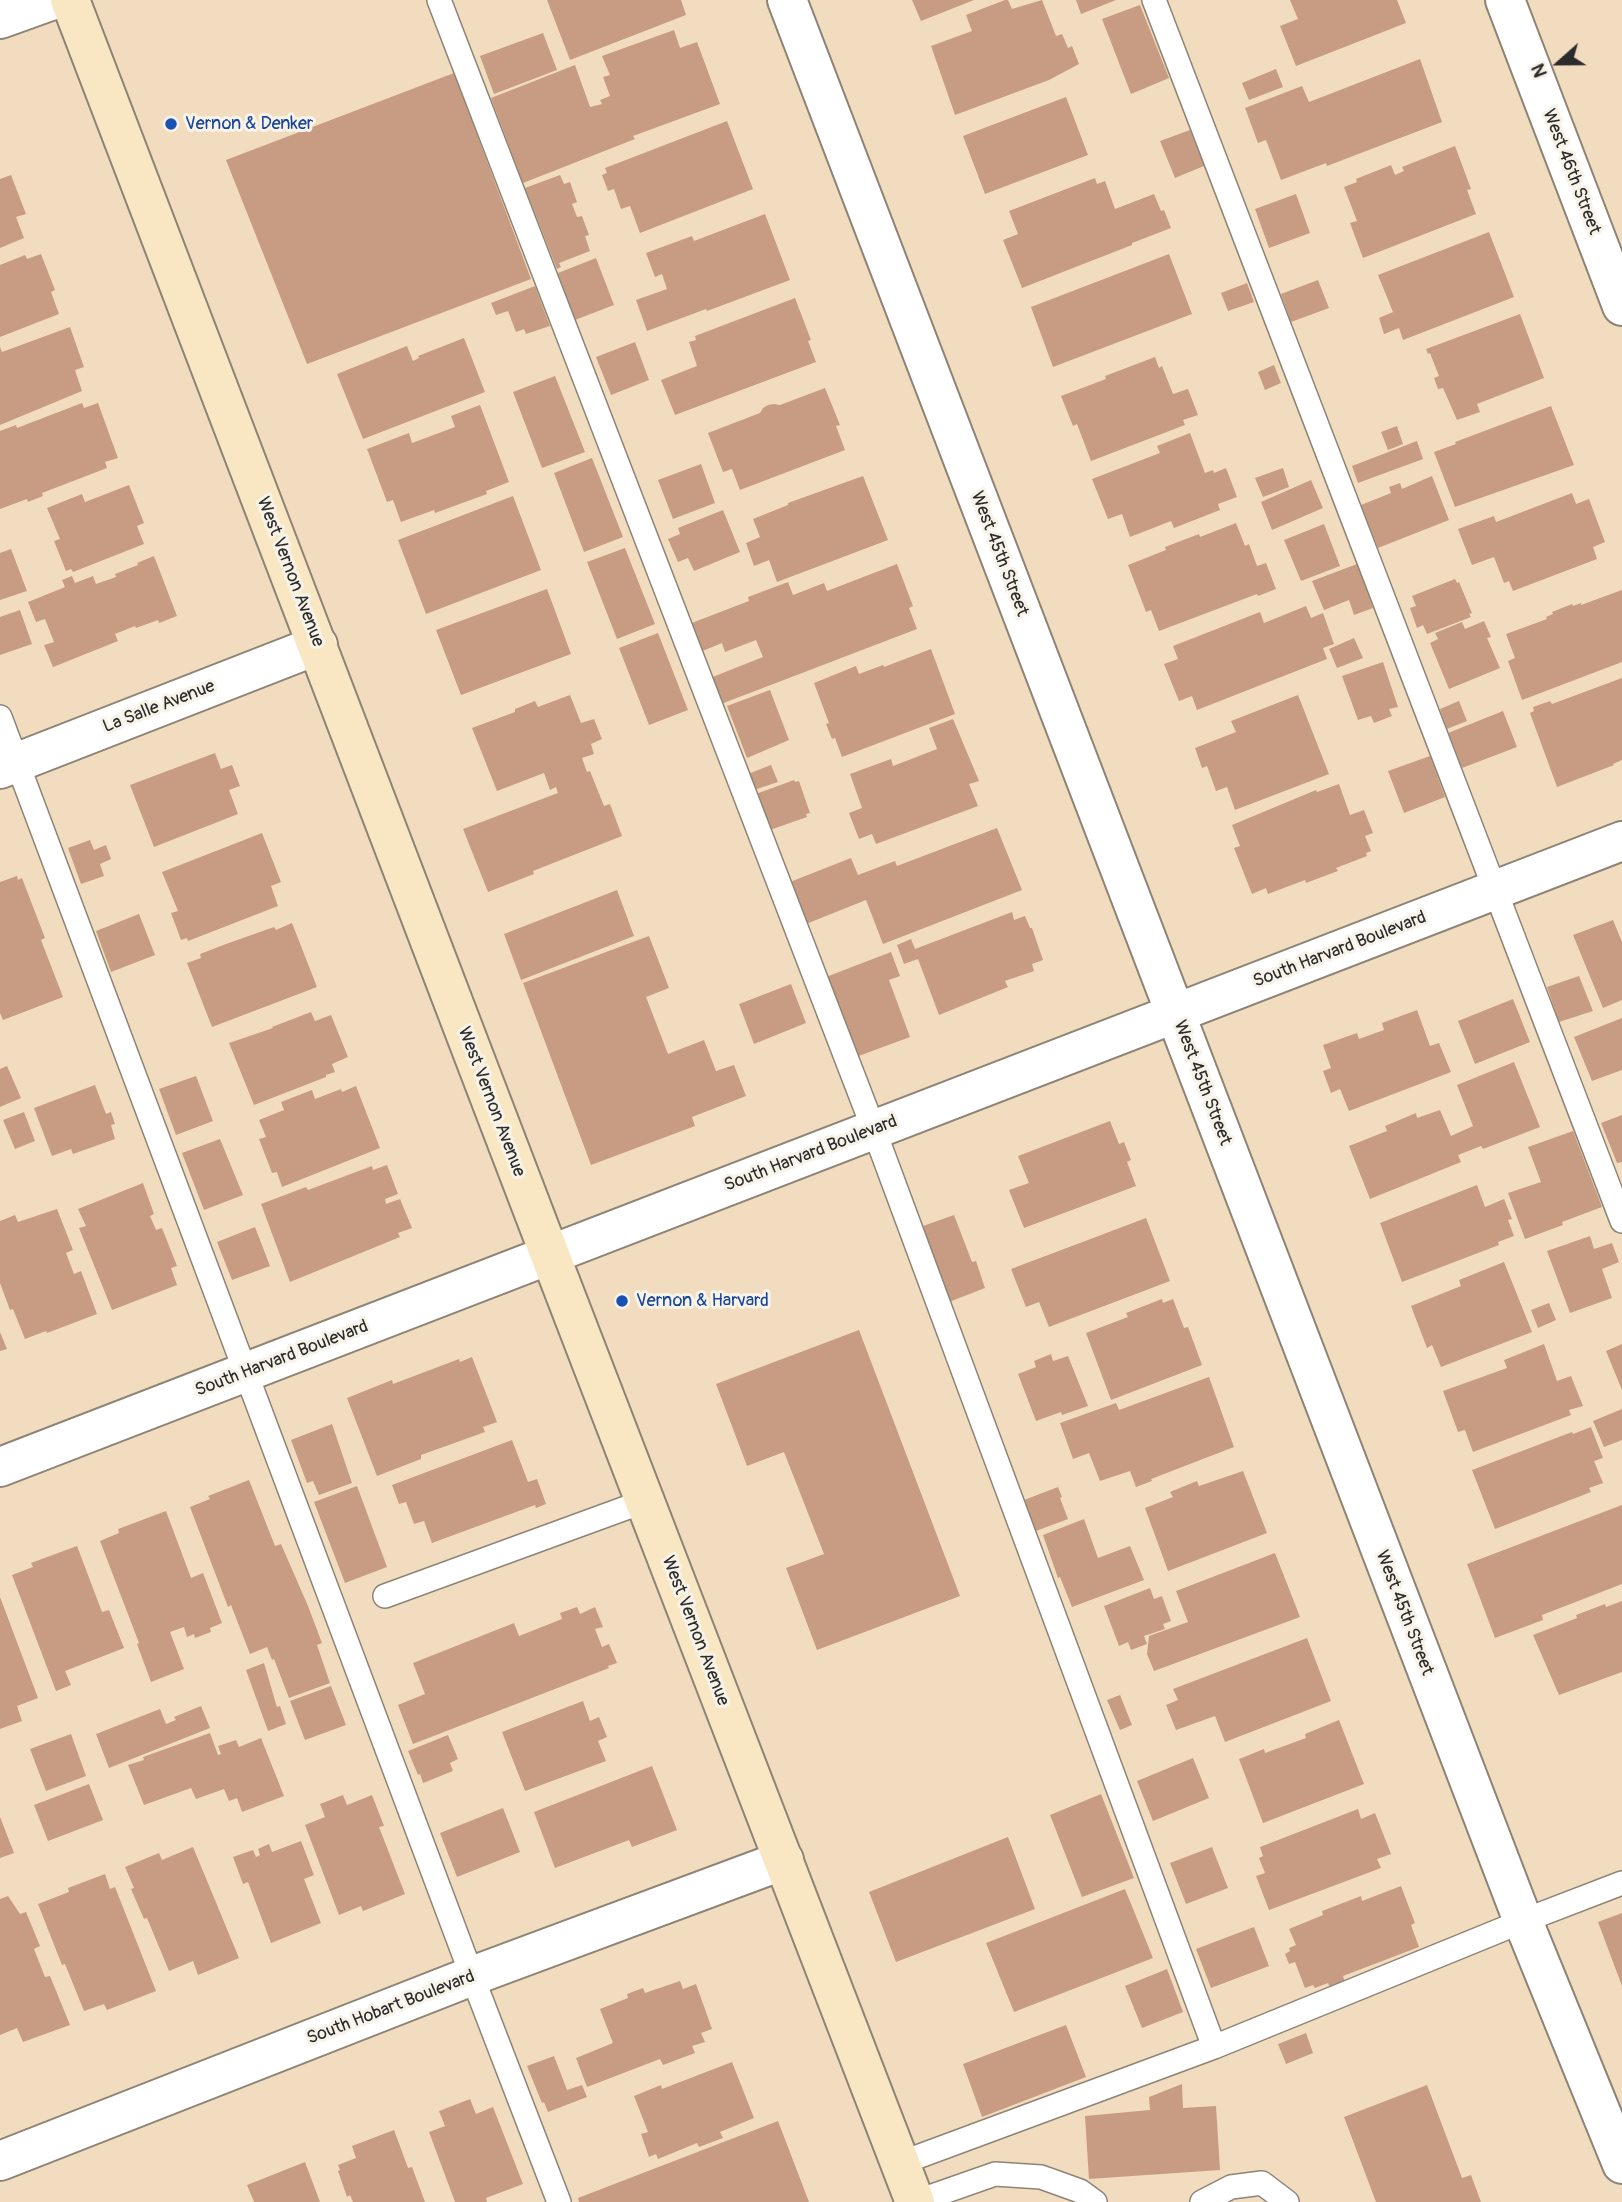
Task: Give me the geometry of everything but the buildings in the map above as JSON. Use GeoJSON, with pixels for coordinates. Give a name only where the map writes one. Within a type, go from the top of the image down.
{"type":"FeatureCollection","features":[{"type":"Feature","properties":{"kind":"main road","name":"West Vernon Avenue"},"geometry":{"type":"LineString","coordinates":[[70,0],[915,2202]]}},
{"type":"Feature","properties":{"kind":"street"},"geometry":{"type":"LineString","coordinates":[[0,19],[53,0]]}},
{"type":"Feature","properties":{"kind":"street","name":"West 45th Street"},"geometry":{"type":"LineString","coordinates":[[787,0],[1522,1921],[1622,2164]]}},
{"type":"Feature","properties":{"kind":"street","name":"West 46th Street"},"geometry":{"type":"LineString","coordinates":[[1505,0],[1622,306]]}},
{"type":"Feature","properties":{"kind":"street","name":"La Salle Avenue"},"geometry":{"type":"LineString","coordinates":[[8,766],[318,645]]}},
{"type":"Feature","properties":{"kind":"street","name":"South Harvard Boulevard"},"geometry":{"type":"LineString","coordinates":[[0,1467],[1622,841]]}},
{"type":"Feature","properties":{"kind":"street","name":"South Hobart Boulevard"},"geometry":{"type":"LineString","coordinates":[[0,2161],[472,1976],[784,1860]]}},
{"type":"Feature","properties":{"kind":"lane"},"geometry":{"type":"LineString","coordinates":[[439,0],[874,1130],[1214,2047]]}},
{"type":"Feature","properties":{"kind":"lane"},"geometry":{"type":"LineString","coordinates":[[1154,0],[1622,1221]]}},
{"type":"Feature","properties":{"kind":"lane"},"geometry":{"type":"LineString","coordinates":[[0,717],[8,766],[247,1373],[559,2202]]}},
{"type":"Feature","properties":{"kind":"lane"},"geometry":{"type":"LineString","coordinates":[[385,1596],[645,1501]]}},
{"type":"Feature","properties":{"kind":"lane"},"geometry":{"type":"LineString","coordinates":[[901,2163],[1214,2047],[1622,1883]]}},
{"type":"Feature","properties":{"kind":"lane"},"geometry":{"type":"LineString","coordinates":[[915,2202],[995,2174],[1041,2177],[1080,2191],[1095,2202]]}},
{"type":"Feature","properties":{"kind":"lane"},"geometry":{"type":"LineString","coordinates":[[1202,2202],[1231,2187],[1262,2183],[1287,2202]]}},
{"type":"Feature","properties":{"kind":"place","name":"Vernon & Denker"},"geometry":{"type":"Point","coordinates":[171,124]}},
{"type":"Feature","properties":{"kind":"place","name":"Vernon & Harvard"},"geometry":{"type":"Point","coordinates":[622,1301]}}]}
